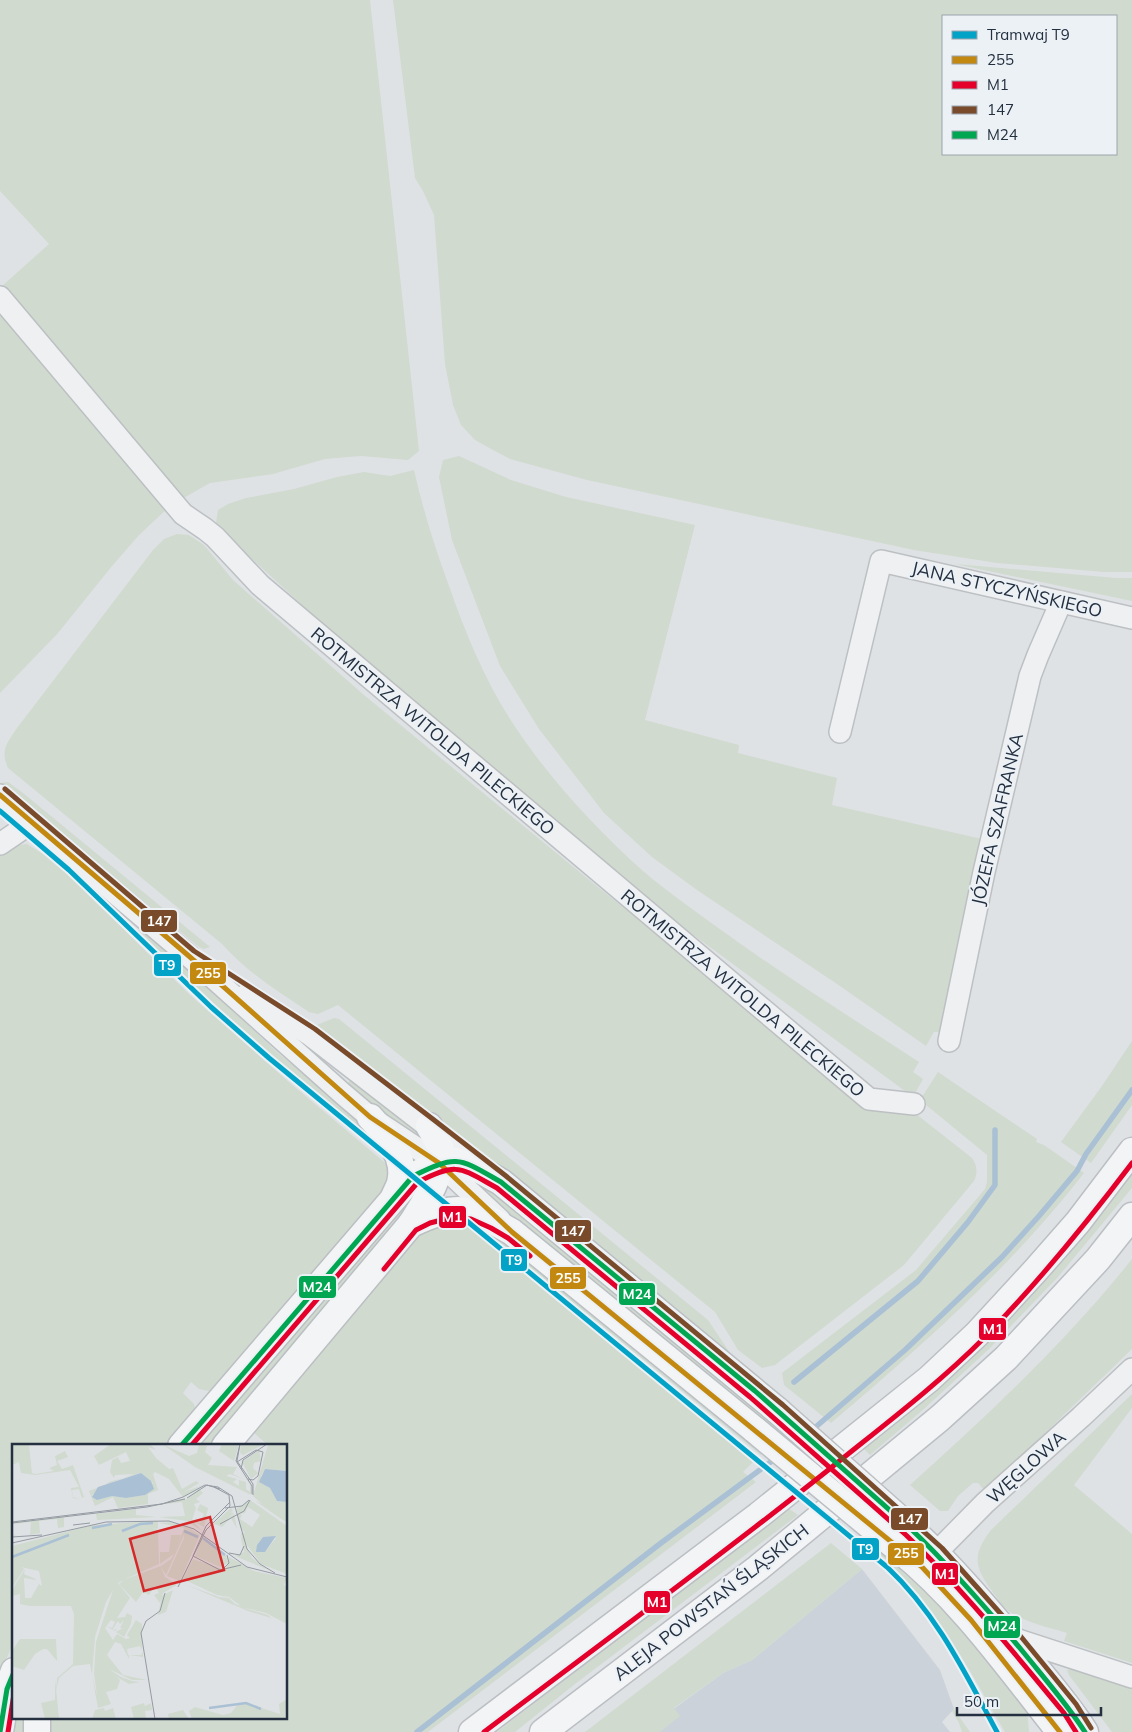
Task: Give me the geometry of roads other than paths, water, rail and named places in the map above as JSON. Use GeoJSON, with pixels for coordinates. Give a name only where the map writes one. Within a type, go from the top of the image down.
{"type":"FeatureCollection","features":[{"type":"Feature","properties":{"kind":"main road"},"geometry":{"type":"LineString","coordinates":[[370,1117],[393,1145],[402,1166],[400,1183],[390,1204]]}},
{"type":"Feature","properties":{"kind":"main road"},"geometry":{"type":"LineString","coordinates":[[227,1444],[411,1224],[432,1192],[441,1149],[429,1126]]}},
{"type":"Feature","properties":{"kind":"main road"},"geometry":{"type":"LineString","coordinates":[[472,1732],[759,1515],[929,1379],[977,1334],[1035,1271],[1078,1222],[1132,1151]]}},
{"type":"Feature","properties":{"kind":"main road"},"geometry":{"type":"LineString","coordinates":[[184,1444],[413,1176],[439,1163],[456,1161],[475,1168],[501,1182],[778,1411],[904,1538],[1012,1638],[1070,1709],[1085,1732]]}},
{"type":"Feature","properties":{"kind":"main road"},"geometry":{"type":"LineString","coordinates":[[411,1224],[444,1211],[463,1210],[482,1216],[512,1232],[755,1430],[904,1538]]}},
{"type":"Feature","properties":{"kind":"main road","name":"ALEJA POWSTAŃ ŚLĄSKICH"},"geometry":{"type":"LineString","coordinates":[[543,1732],[758,1568],[940,1418],[1006,1358],[1098,1260],[1132,1216]]}},
{"type":"Feature","properties":{"kind":"main road"},"geometry":{"type":"LineString","coordinates":[[929,1560],[971,1620],[1060,1732]]}},
{"type":"Feature","properties":{"kind":"main road"},"geometry":{"type":"LineString","coordinates":[[0,1732],[7,1689],[12,1676]]}},
{"type":"Feature","properties":{"kind":"street","name":"ROTMISTRZA WITOLDA PILECKIEGO"},"geometry":{"type":"LineString","coordinates":[[0,297],[183,514],[214,537],[260,586],[869,1099],[914,1104]]}},
{"type":"Feature","properties":{"kind":"street","name":"JANA STYCZYŃSKIEGO"},"geometry":{"type":"LineString","coordinates":[[840,732],[881,560],[1132,618]]}},
{"type":"Feature","properties":{"kind":"street","name":"JÓZEFA SZAFRANKA"},"geometry":{"type":"LineString","coordinates":[[949,1041],[984,872],[1026,692],[1038,655],[1061,602]]}},
{"type":"Feature","properties":{"kind":"street"},"geometry":{"type":"LineString","coordinates":[[0,795],[190,957],[370,1117],[439,1163],[512,1232]]}},
{"type":"Feature","properties":{"kind":"street"},"geometry":{"type":"LineString","coordinates":[[0,844],[22,829],[30,820]]}},
{"type":"Feature","properties":{"kind":"street"},"geometry":{"type":"LineString","coordinates":[[190,957],[310,1035],[501,1182]]}},
{"type":"Feature","properties":{"kind":"street","name":"WĘGLOWA"},"geometry":{"type":"LineString","coordinates":[[929,1560],[985,1503],[1132,1369]]}},
{"type":"Feature","properties":{"kind":"street"},"geometry":{"type":"LineString","coordinates":[[1012,1638],[1132,1676]]}},
{"type":"Feature","properties":{"kind":"waterway"},"geometry":{"type":"LineString","coordinates":[[811,1431],[905,1350],[1002,1257],[1077,1171],[1086,1154],[1132,1090]]}},
{"type":"Feature","properties":{"kind":"waterway"},"geometry":{"type":"LineString","coordinates":[[794,1382],[918,1281],[968,1222],[995,1185],[995,1130]]}},
{"type":"Feature","properties":{"kind":"waterway"},"geometry":{"type":"LineString","coordinates":[[417,1732],[661,1543],[776,1458]]}},
{"type":"Feature","properties":{"kind":"tram line","name":"T9"},"geometry":{"type":"LineString","coordinates":[[0,811],[69,870],[211,1007],[269,1058],[887,1567],[905,1585],[935,1624],[949,1645],[997,1732]]}}]}
